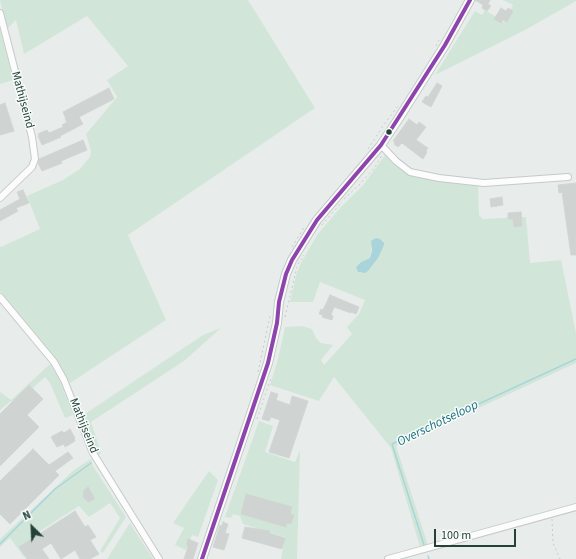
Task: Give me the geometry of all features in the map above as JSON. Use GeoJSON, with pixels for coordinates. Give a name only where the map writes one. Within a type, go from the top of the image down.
{"type":"FeatureCollection","features":[{"type":"Feature","properties":{"kind":"main road"},"geometry":{"type":"LineString","coordinates":[[202,559],[268,363],[279,302],[286,274],[292,260],[317,220],[383,147],[470,0]]}},
{"type":"Feature","properties":{"kind":"street","name":"Mathijseind"},"geometry":{"type":"LineString","coordinates":[[0,14],[32,137],[35,159],[32,166],[0,198]]}},
{"type":"Feature","properties":{"kind":"street"},"geometry":{"type":"LineString","coordinates":[[383,147],[396,161],[410,172],[439,178],[484,183],[568,177]]}},
{"type":"Feature","properties":{"kind":"street","name":"Mathijseind"},"geometry":{"type":"LineString","coordinates":[[0,297],[54,362],[64,380],[93,453],[159,559]]}},
{"type":"Feature","properties":{"kind":"street"},"geometry":{"type":"LineString","coordinates":[[388,559],[576,507]]}},
{"type":"Feature","properties":{"kind":"path"},"geometry":{"type":"LineString","coordinates":[[321,227],[375,167],[383,147]]}},
{"type":"Feature","properties":{"kind":"path"},"geometry":{"type":"LineString","coordinates":[[285,318],[297,265],[305,253]]}},
{"type":"Feature","properties":{"kind":"path"},"geometry":{"type":"LineString","coordinates":[[552,514],[553,542],[560,559]]}},
{"type":"Feature","properties":{"kind":"green space"},"geometry":{"type":"Polygon","coordinates":[[[0,0],[248,0],[315,108],[128,235],[166,320],[70,383],[53,355],[0,291],[0,245],[1,247],[40,229],[27,196],[63,180],[80,169],[90,157],[91,151],[86,134],[117,97],[107,80],[128,66],[87,16],[24,54],[16,20],[7,29],[0,0]]]}},
{"type":"Feature","properties":{"kind":"green space"},"geometry":{"type":"Polygon","coordinates":[[[503,0],[576,1],[527,29],[435,75],[475,11],[482,15],[485,10],[504,22],[513,5],[503,0]]]}},
{"type":"Feature","properties":{"kind":"green space"},"geometry":{"type":"Polygon","coordinates":[[[0,30],[13,80],[0,84],[0,30]]]}},
{"type":"Feature","properties":{"kind":"green space"},"geometry":{"type":"Polygon","coordinates":[[[385,155],[395,166],[408,175],[478,186],[479,215],[483,219],[526,217],[530,263],[561,260],[576,333],[576,363],[396,446],[428,545],[420,547],[391,448],[334,377],[319,401],[270,385],[278,359],[285,327],[302,326],[312,329],[316,338],[321,343],[333,345],[321,360],[324,365],[352,334],[347,327],[359,314],[365,300],[320,282],[313,302],[290,302],[296,275],[317,235],[341,207],[364,184],[385,155]],[[376,238],[372,243],[370,258],[361,262],[356,267],[359,272],[362,273],[384,245],[380,239],[376,238]]]}},
{"type":"Feature","properties":{"kind":"green space"},"geometry":{"type":"Polygon","coordinates":[[[221,328],[184,361],[91,422],[101,453],[96,457],[82,416],[203,335],[221,328]]]}},
{"type":"Feature","properties":{"kind":"green space"},"geometry":{"type":"Polygon","coordinates":[[[50,364],[59,379],[73,415],[65,418],[50,383],[45,377],[15,405],[11,401],[0,410],[0,392],[11,400],[50,364]]]}},
{"type":"Feature","properties":{"kind":"green space"},"geometry":{"type":"Polygon","coordinates":[[[259,421],[273,426],[265,452],[295,462],[300,450],[297,559],[281,559],[285,537],[243,524],[240,516],[233,514],[231,518],[225,517],[259,421]]]}},
{"type":"Feature","properties":{"kind":"green space"},"geometry":{"type":"Polygon","coordinates":[[[91,459],[93,466],[126,517],[103,553],[100,551],[120,518],[110,503],[89,517],[79,506],[34,535],[40,546],[24,557],[10,538],[0,547],[0,539],[74,470],[91,459]]]}},
{"type":"Feature","properties":{"kind":"green space"},"geometry":{"type":"Polygon","coordinates":[[[209,471],[218,480],[198,537],[192,535],[186,550],[175,545],[184,528],[173,523],[209,471]]]}},
{"type":"Feature","properties":{"kind":"green space"},"geometry":{"type":"Polygon","coordinates":[[[130,523],[153,559],[107,559],[130,523]]]}},
{"type":"Feature","properties":{"kind":"water"},"geometry":{"type":"Polygon","coordinates":[[[376,238],[380,239],[384,243],[378,258],[368,271],[365,273],[358,272],[356,267],[361,262],[370,258],[372,250],[371,241],[376,238]]]}},
{"type":"Feature","properties":{"kind":"building"},"geometry":{"type":"Polygon","coordinates":[[[475,0],[490,0],[488,4],[491,6],[487,11],[482,8],[483,5],[475,0]]]}},
{"type":"Feature","properties":{"kind":"building"},"geometry":{"type":"Polygon","coordinates":[[[501,8],[506,11],[508,8],[513,11],[507,22],[503,20],[501,23],[494,19],[501,8]]]}},
{"type":"Feature","properties":{"kind":"building"},"geometry":{"type":"Polygon","coordinates":[[[437,83],[442,86],[431,107],[422,102],[426,96],[428,97],[437,83]]]}},
{"type":"Feature","properties":{"kind":"building"},"geometry":{"type":"Polygon","coordinates":[[[109,88],[114,99],[79,117],[83,124],[60,136],[61,137],[42,145],[38,134],[47,130],[49,133],[63,127],[62,125],[67,122],[63,112],[109,88]]]}},
{"type":"Feature","properties":{"kind":"building"},"geometry":{"type":"Polygon","coordinates":[[[5,103],[14,131],[0,135],[0,105],[5,103]]]}},
{"type":"Feature","properties":{"kind":"building"},"geometry":{"type":"Polygon","coordinates":[[[409,119],[417,125],[419,122],[426,127],[416,140],[428,148],[423,159],[402,143],[398,147],[394,144],[395,142],[393,141],[409,119]]]}},
{"type":"Feature","properties":{"kind":"building"},"geometry":{"type":"Polygon","coordinates":[[[83,140],[87,150],[61,161],[62,163],[42,171],[38,163],[39,159],[83,140]]]}},
{"type":"Feature","properties":{"kind":"building"},"geometry":{"type":"Polygon","coordinates":[[[576,183],[576,255],[571,255],[562,192],[559,193],[558,185],[576,183]]]}},
{"type":"Feature","properties":{"kind":"building"},"geometry":{"type":"Polygon","coordinates":[[[23,190],[29,203],[16,208],[18,211],[0,221],[0,210],[20,199],[17,192],[23,190]]]}},
{"type":"Feature","properties":{"kind":"building"},"geometry":{"type":"Polygon","coordinates":[[[502,197],[503,205],[491,207],[490,199],[502,197]]]}},
{"type":"Feature","properties":{"kind":"building"},"geometry":{"type":"Polygon","coordinates":[[[521,212],[522,226],[514,227],[513,219],[508,219],[508,213],[521,212]]]}},
{"type":"Feature","properties":{"kind":"building"},"geometry":{"type":"Polygon","coordinates":[[[330,295],[359,307],[356,314],[334,307],[331,315],[333,316],[332,320],[322,317],[323,315],[319,314],[321,309],[323,310],[330,295]]]}},
{"type":"Feature","properties":{"kind":"building"},"geometry":{"type":"Polygon","coordinates":[[[29,385],[43,399],[27,415],[39,427],[0,466],[0,414],[29,385]]]}},
{"type":"Feature","properties":{"kind":"building"},"geometry":{"type":"Polygon","coordinates":[[[271,392],[278,394],[276,400],[290,405],[292,396],[308,401],[289,458],[269,452],[280,420],[271,417],[269,421],[262,419],[271,392]]]}},
{"type":"Feature","properties":{"kind":"building"},"geometry":{"type":"Polygon","coordinates":[[[70,429],[75,441],[65,447],[64,444],[57,447],[51,437],[62,431],[64,433],[70,429]]]}},
{"type":"Feature","properties":{"kind":"building"},"geometry":{"type":"Polygon","coordinates":[[[33,449],[49,465],[68,452],[73,458],[55,471],[59,475],[10,524],[0,514],[0,481],[33,449]]]}},
{"type":"Feature","properties":{"kind":"building"},"geometry":{"type":"Polygon","coordinates":[[[88,487],[94,499],[88,502],[83,497],[84,490],[88,487]]]}},
{"type":"Feature","properties":{"kind":"building"},"geometry":{"type":"Polygon","coordinates":[[[246,494],[292,507],[290,514],[294,515],[291,524],[287,523],[286,527],[241,514],[246,494]]]}},
{"type":"Feature","properties":{"kind":"building"},"geometry":{"type":"Polygon","coordinates":[[[75,511],[85,527],[88,525],[96,537],[90,540],[99,554],[90,559],[80,559],[75,550],[61,559],[51,543],[42,549],[49,559],[27,559],[19,547],[75,511]]]}},
{"type":"Feature","properties":{"kind":"building"},"geometry":{"type":"Polygon","coordinates":[[[223,522],[228,524],[225,533],[229,534],[224,550],[213,547],[220,525],[222,526],[223,522]]]}},
{"type":"Feature","properties":{"kind":"building"},"geometry":{"type":"Polygon","coordinates":[[[245,527],[270,531],[269,533],[285,538],[282,549],[242,538],[245,527]]]}},
{"type":"Feature","properties":{"kind":"building"},"geometry":{"type":"Polygon","coordinates":[[[188,539],[198,543],[193,559],[184,559],[188,547],[188,539]]]}},
{"type":"Feature","properties":{"kind":"waterway","name":"Overschotseloop"},"geometry":{"type":"LineString","coordinates":[[424,545],[392,444],[576,359]]}},
{"type":"Feature","properties":{"kind":"waterway"},"geometry":{"type":"LineString","coordinates":[[0,544],[55,489],[91,463]]}},
{"type":"Feature","properties":{"kind":"transit line"},"geometry":{"type":"LineString","coordinates":[[202,559],[268,363],[277,323],[279,302],[286,274],[292,260],[317,220],[381,145],[445,45],[470,0]]}}]}
